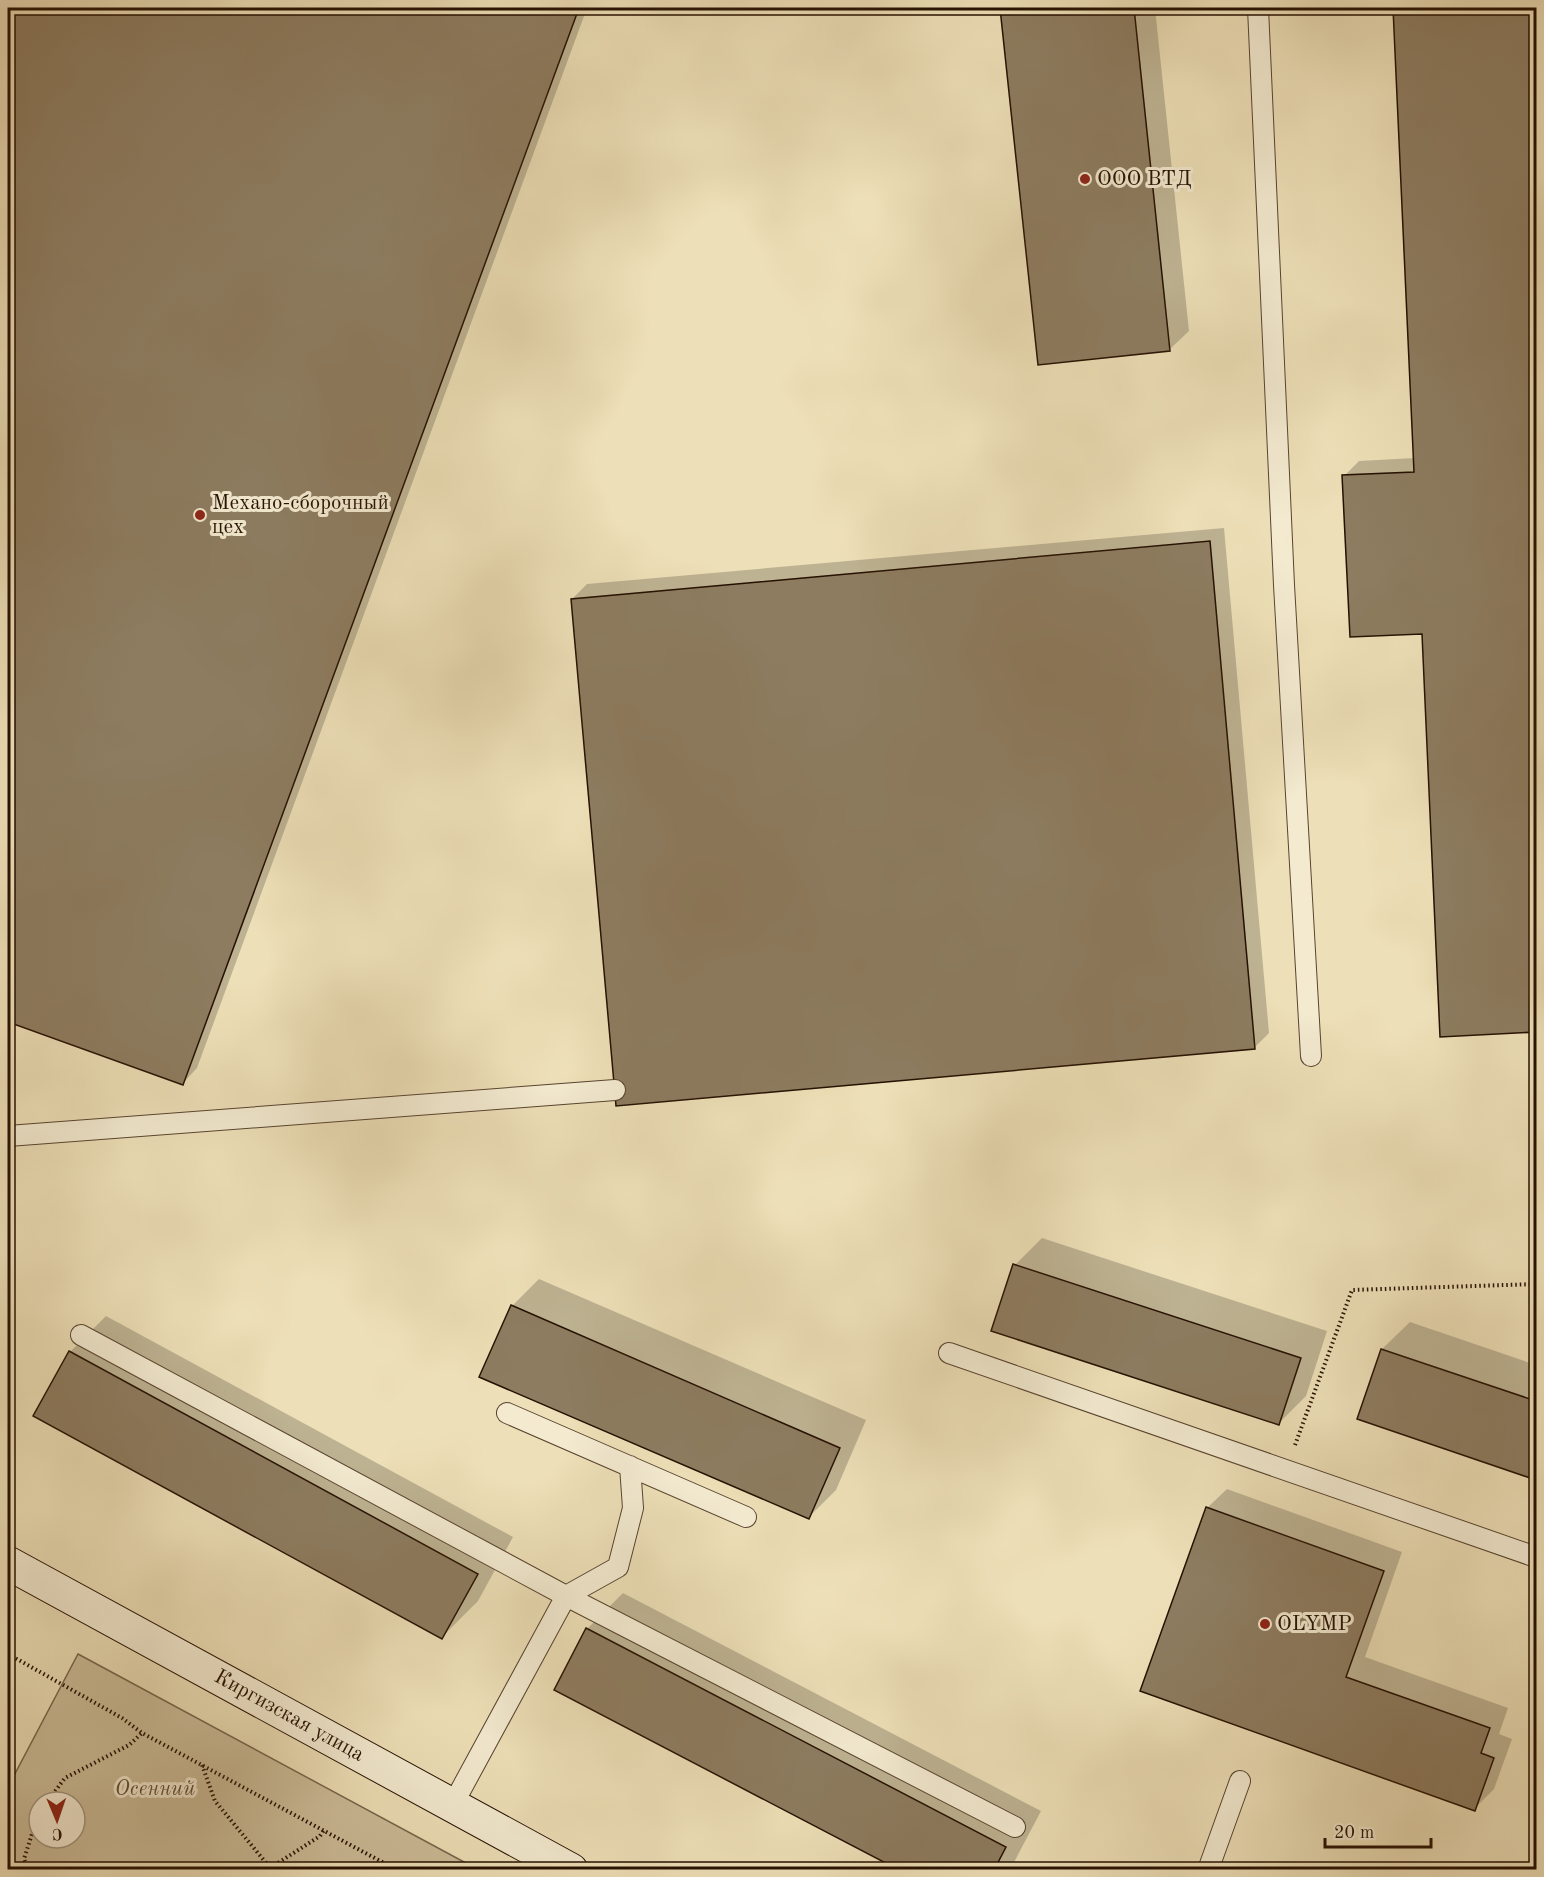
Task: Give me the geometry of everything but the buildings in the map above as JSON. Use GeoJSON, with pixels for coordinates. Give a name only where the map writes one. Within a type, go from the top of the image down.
{"type":"FeatureCollection","features":[{"type":"Feature","properties":{"kind":"main road","name":"Киргизская улица"},"geometry":{"type":"LineString","coordinates":[[8,1563],[571,1869]]}},
{"type":"Feature","properties":{"kind":"lane"},"geometry":{"type":"LineString","coordinates":[[1258,8],[1284,585],[1311,1056]]}},
{"type":"Feature","properties":{"kind":"lane"},"geometry":{"type":"LineString","coordinates":[[8,1137],[615,1090]]}},
{"type":"Feature","properties":{"kind":"lane"},"geometry":{"type":"LineString","coordinates":[[81,1335],[566,1596],[1015,1827]]}},
{"type":"Feature","properties":{"kind":"lane"},"geometry":{"type":"LineString","coordinates":[[949,1353],[1536,1557]]}},
{"type":"Feature","properties":{"kind":"lane"},"geometry":{"type":"LineString","coordinates":[[507,1413],[746,1517]]}},
{"type":"Feature","properties":{"kind":"lane"},"geometry":{"type":"LineString","coordinates":[[452,1806],[566,1596],[618,1567],[633,1508],[630,1466]]}},
{"type":"Feature","properties":{"kind":"lane"},"geometry":{"type":"LineString","coordinates":[[1208,1869],[1240,1781]]}},
{"type":"Feature","properties":{"kind":"path"},"geometry":{"type":"LineString","coordinates":[[1286,1470],[1352,1290],[1536,1284]]}},
{"type":"Feature","properties":{"kind":"path"},"geometry":{"type":"LineString","coordinates":[[8,1654],[122,1718],[142,1733],[397,1869]]}},
{"type":"Feature","properties":{"kind":"path"},"geometry":{"type":"LineString","coordinates":[[56,1790],[65,1778],[129,1745],[142,1733]]}},
{"type":"Feature","properties":{"kind":"path"},"geometry":{"type":"LineString","coordinates":[[202,1765],[215,1801],[269,1869],[320,1836],[324,1830]]}},
{"type":"Feature","properties":{"kind":"path"},"geometry":{"type":"LineString","coordinates":[[27,1850],[24,1859],[28,1869]]}},
{"type":"Feature","properties":{"kind":"green space","name":"Осенний"},"geometry":{"type":"Polygon","coordinates":[[[78,1654],[477,1869],[8,1869],[8,1787],[78,1654]]]}},
{"type":"Feature","properties":{"kind":"place","name":"ООО ВТД"},"geometry":{"type":"Point","coordinates":[1085,179]}},
{"type":"Feature","properties":{"kind":"place","name":"Механо-сборочный цех"},"geometry":{"type":"Point","coordinates":[200,515]}},
{"type":"Feature","properties":{"kind":"place","name":"OLYMP"},"geometry":{"type":"Point","coordinates":[1265,1624]}}]}
